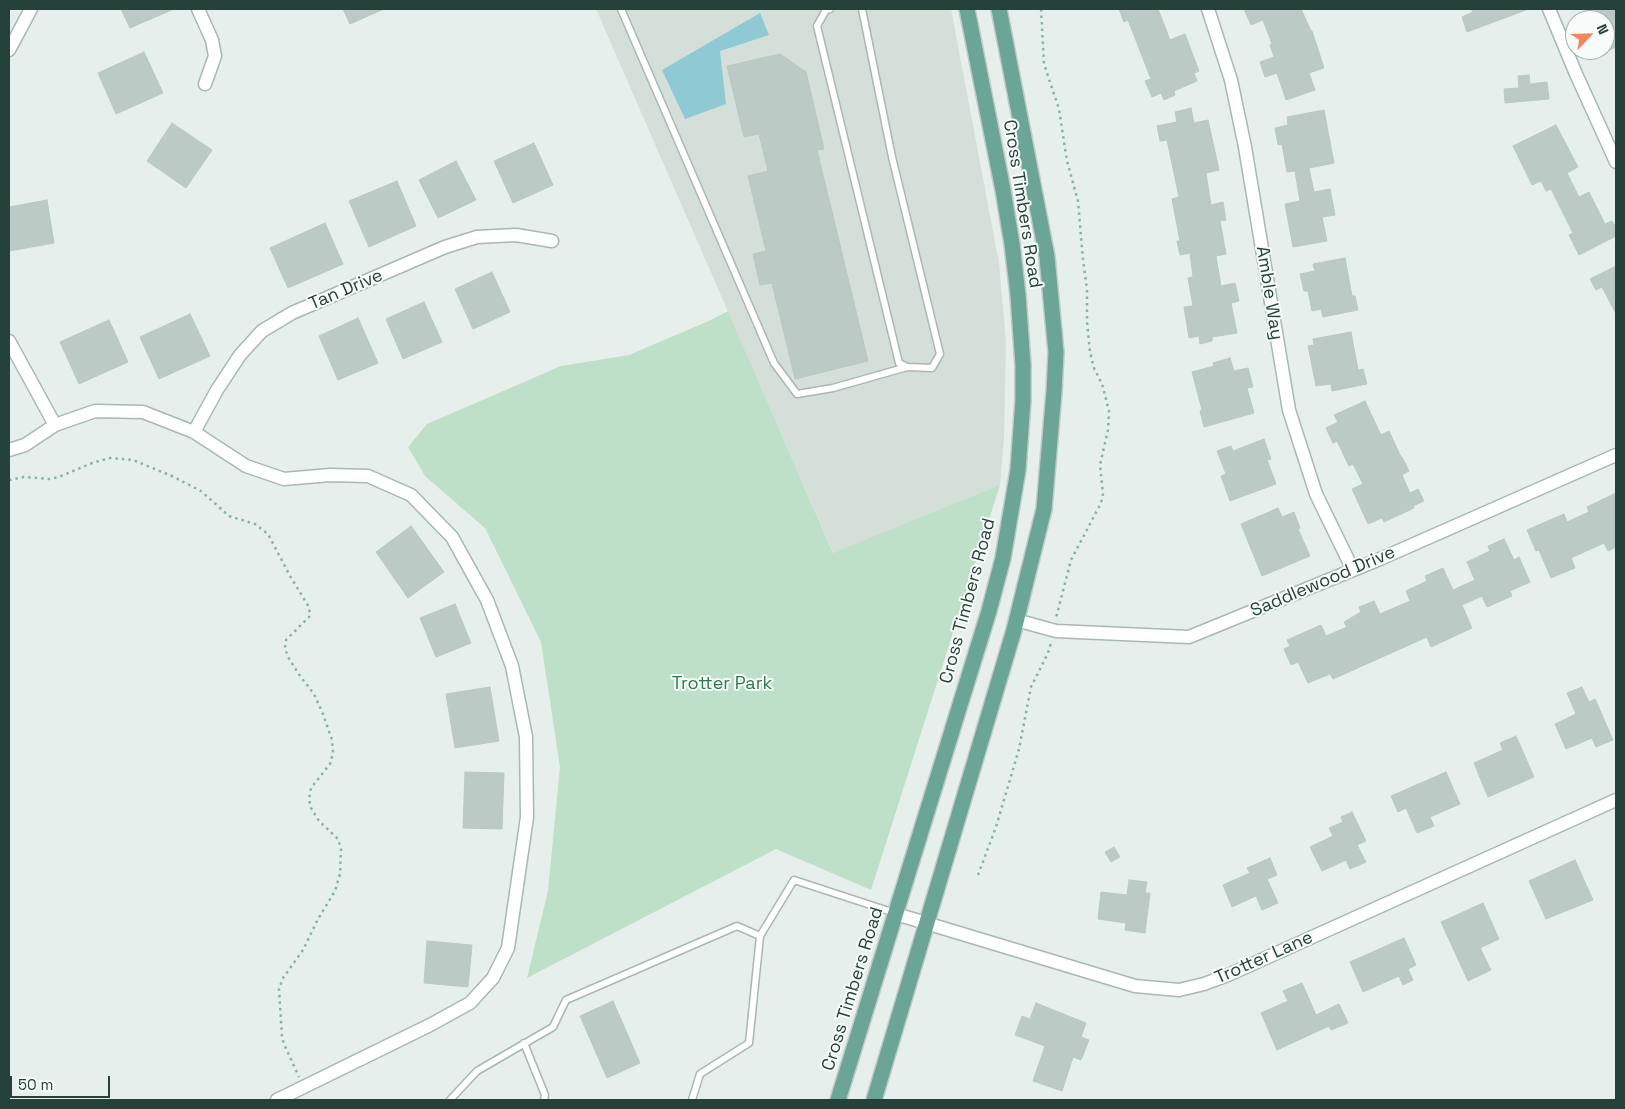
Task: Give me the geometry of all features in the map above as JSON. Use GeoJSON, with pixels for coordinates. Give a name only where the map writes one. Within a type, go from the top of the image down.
{"type":"FeatureCollection","features":[{"type":"Feature","properties":{"kind":"main road","name":"Cross Timbers Road"},"geometry":{"type":"LineString","coordinates":[[838,1100],[989,612],[1003,558],[1018,470],[1023,400],[1023,365],[1021,326],[1012,244],[996,151],[967,9]]}},
{"type":"Feature","properties":{"kind":"main road","name":"Cross Timbers Road"},"geometry":{"type":"LineString","coordinates":[[874,1100],[1016,620],[1044,509],[1056,352],[1047,257],[999,9]]}},
{"type":"Feature","properties":{"kind":"street"},"geometry":{"type":"LineString","coordinates":[[9,50],[31,9]]}},
{"type":"Feature","properties":{"kind":"street"},"geometry":{"type":"LineString","coordinates":[[198,9],[212,40],[214,56],[205,84]]}},
{"type":"Feature","properties":{"kind":"street","name":"Amble Way"},"geometry":{"type":"LineString","coordinates":[[1208,9],[1231,80],[1245,147],[1289,410],[1316,494],[1353,570]]}},
{"type":"Feature","properties":{"kind":"street"},"geometry":{"type":"LineString","coordinates":[[1549,9],[1616,162]]}},
{"type":"Feature","properties":{"kind":"street","name":"Tan Drive"},"geometry":{"type":"LineString","coordinates":[[194,432],[217,390],[240,355],[262,331],[292,313],[445,247],[477,237],[516,235],[552,241]]}},
{"type":"Feature","properties":{"kind":"street"},"geometry":{"type":"LineString","coordinates":[[9,341],[54,425]]}},
{"type":"Feature","properties":{"kind":"street"},"geometry":{"type":"LineString","coordinates":[[9,450],[25,445],[54,425],[95,411],[143,412],[194,432],[246,466],[284,479],[330,475],[368,476],[411,495],[452,537],[487,600],[512,666],[526,737],[527,817],[508,948],[493,978],[470,1003],[430,1025],[277,1100]]}},
{"type":"Feature","properties":{"kind":"street","name":"Saddlewood Drive"},"geometry":{"type":"LineString","coordinates":[[1016,620],[1056,631],[1189,638],[1353,570],[1616,455]]}},
{"type":"Feature","properties":{"kind":"street","name":"Trotter Lane"},"geometry":{"type":"LineString","coordinates":[[896,914],[1136,986],[1179,990],[1204,984],[1228,975],[1616,800]]}},
{"type":"Feature","properties":{"kind":"lane"},"geometry":{"type":"LineString","coordinates":[[621,9],[774,362],[797,394],[833,388],[907,367],[932,368],[940,354],[892,157],[862,9]]}},
{"type":"Feature","properties":{"kind":"lane"},"geometry":{"type":"LineString","coordinates":[[830,9],[826,10],[817,26],[899,363],[907,367]]}},
{"type":"Feature","properties":{"kind":"lane"},"geometry":{"type":"LineString","coordinates":[[692,1100],[700,1074],[749,1043],[760,936],[794,880],[896,914]]}},
{"type":"Feature","properties":{"kind":"lane"},"geometry":{"type":"LineString","coordinates":[[450,1100],[477,1071],[553,1027],[566,1000],[737,926],[760,936]]}},
{"type":"Feature","properties":{"kind":"lane"},"geometry":{"type":"LineString","coordinates":[[524,1043],[545,1094],[544,1100]]}},
{"type":"Feature","properties":{"kind":"path"},"geometry":{"type":"LineString","coordinates":[[9,480],[24,477],[59,478],[92,463],[110,458],[133,460],[172,476],[201,491],[229,516],[255,524],[268,534],[309,607],[310,616],[286,640],[284,648],[296,670],[314,694],[332,740],[333,752],[330,764],[311,788],[309,799],[311,808],[319,821],[338,839],[341,849],[340,874],[335,891],[318,919],[304,950],[283,978],[280,989],[284,1044],[305,1086]]}},
{"type":"Feature","properties":{"kind":"shaded area"},"geometry":{"type":"Polygon","coordinates":[[[596,9],[951,9],[999,263],[1006,342],[1004,438],[1000,485],[906,525],[836,559],[596,9]]]}},
{"type":"Feature","properties":{"kind":"green space","name":"Trotter Park"},"geometry":{"type":"Polygon","coordinates":[[[728,311],[833,553],[1000,485],[871,890],[776,849],[527,978],[548,891],[560,767],[541,642],[485,528],[425,476],[408,447],[427,424],[561,366],[629,355],[728,311]]]}},
{"type":"Feature","properties":{"kind":"water"},"geometry":{"type":"Polygon","coordinates":[[[760,13],[769,35],[720,51],[726,104],[685,119],[662,70],[760,13]]]}},
{"type":"Feature","properties":{"kind":"building"},"geometry":{"type":"Polygon","coordinates":[[[121,9],[174,9],[130,28],[121,9]]]}},
{"type":"Feature","properties":{"kind":"building"},"geometry":{"type":"Polygon","coordinates":[[[343,9],[384,9],[350,24],[343,9]]]}},
{"type":"Feature","properties":{"kind":"building"},"geometry":{"type":"Polygon","coordinates":[[[1119,9],[1158,9],[1170,40],[1185,34],[1199,71],[1194,73],[1197,81],[1174,91],[1175,95],[1164,100],[1161,93],[1152,97],[1145,81],[1151,79],[1128,20],[1124,22],[1119,9]]]}},
{"type":"Feature","properties":{"kind":"building"},"geometry":{"type":"Polygon","coordinates":[[[1244,9],[1301,9],[1312,31],[1324,68],[1309,73],[1315,90],[1286,100],[1277,73],[1265,77],[1260,62],[1274,57],[1270,45],[1272,44],[1263,20],[1251,25],[1244,9]]]}},
{"type":"Feature","properties":{"kind":"building"},"geometry":{"type":"Polygon","coordinates":[[[1471,9],[1526,10],[1467,32],[1462,17],[1473,12],[1471,9]]]}},
{"type":"Feature","properties":{"kind":"building"},"geometry":{"type":"Polygon","coordinates":[[[1616,9],[1616,47],[1615,10],[1596,10],[1616,9]]]}},
{"type":"Feature","properties":{"kind":"building"},"geometry":{"type":"Polygon","coordinates":[[[144,52],[163,93],[116,114],[98,73],[144,52]]]}},
{"type":"Feature","properties":{"kind":"building"},"geometry":{"type":"Polygon","coordinates":[[[780,54],[806,72],[824,149],[817,150],[868,361],[795,379],[772,283],[760,285],[753,254],[766,251],[748,176],[768,171],[759,134],[744,137],[727,66],[780,54]]]}},
{"type":"Feature","properties":{"kind":"building"},"geometry":{"type":"Polygon","coordinates":[[[1529,75],[1530,84],[1547,82],[1549,99],[1505,103],[1504,89],[1519,88],[1518,76],[1529,75]]]}},
{"type":"Feature","properties":{"kind":"building"},"geometry":{"type":"Polygon","coordinates":[[[1191,108],[1194,123],[1208,120],[1219,170],[1206,173],[1211,205],[1223,202],[1226,220],[1220,221],[1226,254],[1216,256],[1221,286],[1235,283],[1239,301],[1231,303],[1237,333],[1212,337],[1212,341],[1200,344],[1199,336],[1189,338],[1184,307],[1193,306],[1188,278],[1193,277],[1190,253],[1180,255],[1177,241],[1180,241],[1172,199],[1179,197],[1167,140],[1160,141],[1157,126],[1177,122],[1175,112],[1191,108]]]}},
{"type":"Feature","properties":{"kind":"building"},"geometry":{"type":"Polygon","coordinates":[[[1324,110],[1334,163],[1309,168],[1314,192],[1330,189],[1335,215],[1322,217],[1327,241],[1293,247],[1285,204],[1300,201],[1295,171],[1287,172],[1282,144],[1278,145],[1275,128],[1288,125],[1287,117],[1324,110]]]}},
{"type":"Feature","properties":{"kind":"building"},"geometry":{"type":"Polygon","coordinates":[[[172,123],[212,150],[186,188],[147,161],[172,123]]]}},
{"type":"Feature","properties":{"kind":"building"},"geometry":{"type":"Polygon","coordinates":[[[1556,125],[1578,167],[1567,173],[1579,197],[1589,192],[1605,224],[1612,221],[1616,228],[1616,236],[1579,255],[1569,235],[1573,233],[1551,189],[1546,191],[1541,181],[1532,185],[1513,146],[1556,125]]]}},
{"type":"Feature","properties":{"kind":"building"},"geometry":{"type":"Polygon","coordinates":[[[534,143],[553,185],[513,203],[494,161],[534,143]]]}},
{"type":"Feature","properties":{"kind":"building"},"geometry":{"type":"Polygon","coordinates":[[[456,161],[476,200],[438,218],[419,180],[456,161]]]}},
{"type":"Feature","properties":{"kind":"building"},"geometry":{"type":"Polygon","coordinates":[[[397,181],[416,226],[369,247],[349,201],[397,181]]]}},
{"type":"Feature","properties":{"kind":"building"},"geometry":{"type":"Polygon","coordinates":[[[47,200],[54,243],[9,251],[9,207],[47,200]]]}},
{"type":"Feature","properties":{"kind":"building"},"geometry":{"type":"Polygon","coordinates":[[[325,223],[343,264],[288,288],[270,248],[325,223]]]}},
{"type":"Feature","properties":{"kind":"building"},"geometry":{"type":"Polygon","coordinates":[[[1345,258],[1352,296],[1355,296],[1358,310],[1323,317],[1321,309],[1312,311],[1308,291],[1304,291],[1300,274],[1315,271],[1313,264],[1345,258]]]}},
{"type":"Feature","properties":{"kind":"building"},"geometry":{"type":"Polygon","coordinates":[[[1616,266],[1616,314],[1602,287],[1596,290],[1590,279],[1616,266]]]}},
{"type":"Feature","properties":{"kind":"building"},"geometry":{"type":"Polygon","coordinates":[[[492,272],[510,312],[473,329],[455,289],[492,272]]]}},
{"type":"Feature","properties":{"kind":"building"},"geometry":{"type":"Polygon","coordinates":[[[424,302],[442,342],[403,359],[386,319],[424,302]]]}},
{"type":"Feature","properties":{"kind":"building"},"geometry":{"type":"Polygon","coordinates":[[[190,314],[210,356],[159,379],[140,337],[190,314]]]}},
{"type":"Feature","properties":{"kind":"building"},"geometry":{"type":"Polygon","coordinates":[[[358,318],[378,363],[338,380],[319,336],[358,318]]]}},
{"type":"Feature","properties":{"kind":"building"},"geometry":{"type":"Polygon","coordinates":[[[109,320],[128,362],[79,384],[60,342],[109,320]]]}},
{"type":"Feature","properties":{"kind":"building"},"geometry":{"type":"Polygon","coordinates":[[[1351,332],[1358,370],[1363,369],[1367,384],[1332,391],[1331,384],[1316,386],[1308,346],[1314,345],[1313,339],[1351,332]]]}},
{"type":"Feature","properties":{"kind":"building"},"geometry":{"type":"Polygon","coordinates":[[[1230,358],[1234,371],[1248,368],[1253,387],[1247,388],[1254,413],[1204,427],[1200,411],[1202,410],[1192,372],[1214,366],[1213,363],[1230,358]]]}},
{"type":"Feature","properties":{"kind":"building"},"geometry":{"type":"Polygon","coordinates":[[[1365,401],[1381,435],[1389,431],[1409,471],[1402,475],[1410,493],[1418,489],[1424,501],[1413,506],[1414,508],[1384,522],[1382,518],[1368,524],[1352,489],[1363,484],[1353,464],[1349,466],[1337,441],[1333,443],[1326,428],[1338,422],[1334,415],[1365,401]]]}},
{"type":"Feature","properties":{"kind":"building"},"geometry":{"type":"Polygon","coordinates":[[[1264,439],[1271,459],[1267,460],[1276,484],[1230,501],[1221,476],[1226,474],[1217,451],[1231,446],[1233,451],[1264,439]]]}},
{"type":"Feature","properties":{"kind":"building"},"geometry":{"type":"Polygon","coordinates":[[[1616,493],[1616,547],[1608,551],[1604,543],[1571,558],[1575,568],[1551,578],[1539,550],[1536,551],[1527,530],[1564,514],[1567,522],[1589,512],[1587,507],[1616,493]]]}},
{"type":"Feature","properties":{"kind":"building"},"geometry":{"type":"Polygon","coordinates":[[[1278,508],[1282,517],[1294,512],[1300,528],[1298,529],[1310,556],[1262,576],[1241,524],[1278,508]]]}},
{"type":"Feature","properties":{"kind":"building"},"geometry":{"type":"Polygon","coordinates":[[[411,526],[444,572],[408,598],[376,552],[411,526]]]}},
{"type":"Feature","properties":{"kind":"building"},"geometry":{"type":"Polygon","coordinates":[[[1504,539],[1514,560],[1519,557],[1530,582],[1510,591],[1512,596],[1487,607],[1482,596],[1462,605],[1472,628],[1431,647],[1427,637],[1333,679],[1330,674],[1308,683],[1298,662],[1291,665],[1284,649],[1290,646],[1287,640],[1321,625],[1326,636],[1347,627],[1344,622],[1361,612],[1359,607],[1374,601],[1380,614],[1410,601],[1406,591],[1427,581],[1425,576],[1443,568],[1453,590],[1475,580],[1467,562],[1490,551],[1488,546],[1504,539]]]}},
{"type":"Feature","properties":{"kind":"building"},"geometry":{"type":"Polygon","coordinates":[[[455,604],[471,643],[436,657],[420,618],[455,604]]]}},
{"type":"Feature","properties":{"kind":"building"},"geometry":{"type":"Polygon","coordinates":[[[490,687],[499,741],[455,748],[446,694],[490,687]]]}},
{"type":"Feature","properties":{"kind":"building"},"geometry":{"type":"Polygon","coordinates":[[[1582,687],[1589,702],[1595,699],[1613,740],[1596,747],[1592,738],[1566,749],[1555,724],[1576,714],[1567,693],[1582,687]]]}},
{"type":"Feature","properties":{"kind":"building"},"geometry":{"type":"Polygon","coordinates":[[[1516,736],[1534,777],[1488,797],[1474,763],[1503,750],[1500,743],[1516,736]]]}},
{"type":"Feature","properties":{"kind":"building"},"geometry":{"type":"Polygon","coordinates":[[[465,772],[504,773],[502,829],[463,828],[465,772]]]}},
{"type":"Feature","properties":{"kind":"building"},"geometry":{"type":"Polygon","coordinates":[[[1446,772],[1460,804],[1430,817],[1434,826],[1417,833],[1406,808],[1398,812],[1391,796],[1446,772]]]}},
{"type":"Feature","properties":{"kind":"building"},"geometry":{"type":"Polygon","coordinates":[[[1352,812],[1366,841],[1357,845],[1366,862],[1350,869],[1346,860],[1322,871],[1310,847],[1333,836],[1329,828],[1343,822],[1341,817],[1352,812]]]}},
{"type":"Feature","properties":{"kind":"building"},"geometry":{"type":"Polygon","coordinates":[[[1114,847],[1120,857],[1111,862],[1105,852],[1114,847]]]}},
{"type":"Feature","properties":{"kind":"building"},"geometry":{"type":"Polygon","coordinates":[[[1270,858],[1277,875],[1267,879],[1278,903],[1262,910],[1256,896],[1232,907],[1223,885],[1250,873],[1247,868],[1270,858]]]}},
{"type":"Feature","properties":{"kind":"building"},"geometry":{"type":"Polygon","coordinates":[[[1575,860],[1593,900],[1546,919],[1529,881],[1575,860]]]}},
{"type":"Feature","properties":{"kind":"building"},"geometry":{"type":"Polygon","coordinates":[[[1129,880],[1147,882],[1145,893],[1150,893],[1145,933],[1125,930],[1126,923],[1098,919],[1101,892],[1127,895],[1129,880]]]}},
{"type":"Feature","properties":{"kind":"building"},"geometry":{"type":"Polygon","coordinates":[[[1483,903],[1499,939],[1480,948],[1491,970],[1468,981],[1441,922],[1483,903]]]}},
{"type":"Feature","properties":{"kind":"building"},"geometry":{"type":"Polygon","coordinates":[[[1404,938],[1416,965],[1408,969],[1413,980],[1403,985],[1399,976],[1363,992],[1350,962],[1404,938]]]}},
{"type":"Feature","properties":{"kind":"building"},"geometry":{"type":"Polygon","coordinates":[[[427,941],[472,945],[468,987],[424,983],[427,941]]]}},
{"type":"Feature","properties":{"kind":"building"},"geometry":{"type":"Polygon","coordinates":[[[1302,983],[1316,1015],[1339,1004],[1348,1023],[1331,1030],[1329,1026],[1277,1050],[1261,1013],[1288,1001],[1283,991],[1302,983]]]}},
{"type":"Feature","properties":{"kind":"building"},"geometry":{"type":"Polygon","coordinates":[[[613,1001],[640,1063],[607,1078],[580,1016],[613,1001]]]}},
{"type":"Feature","properties":{"kind":"building"},"geometry":{"type":"Polygon","coordinates":[[[1036,1003],[1086,1023],[1081,1037],[1089,1040],[1081,1060],[1073,1057],[1062,1091],[1033,1081],[1045,1046],[1015,1035],[1022,1016],[1030,1019],[1036,1003]]]}}]}
